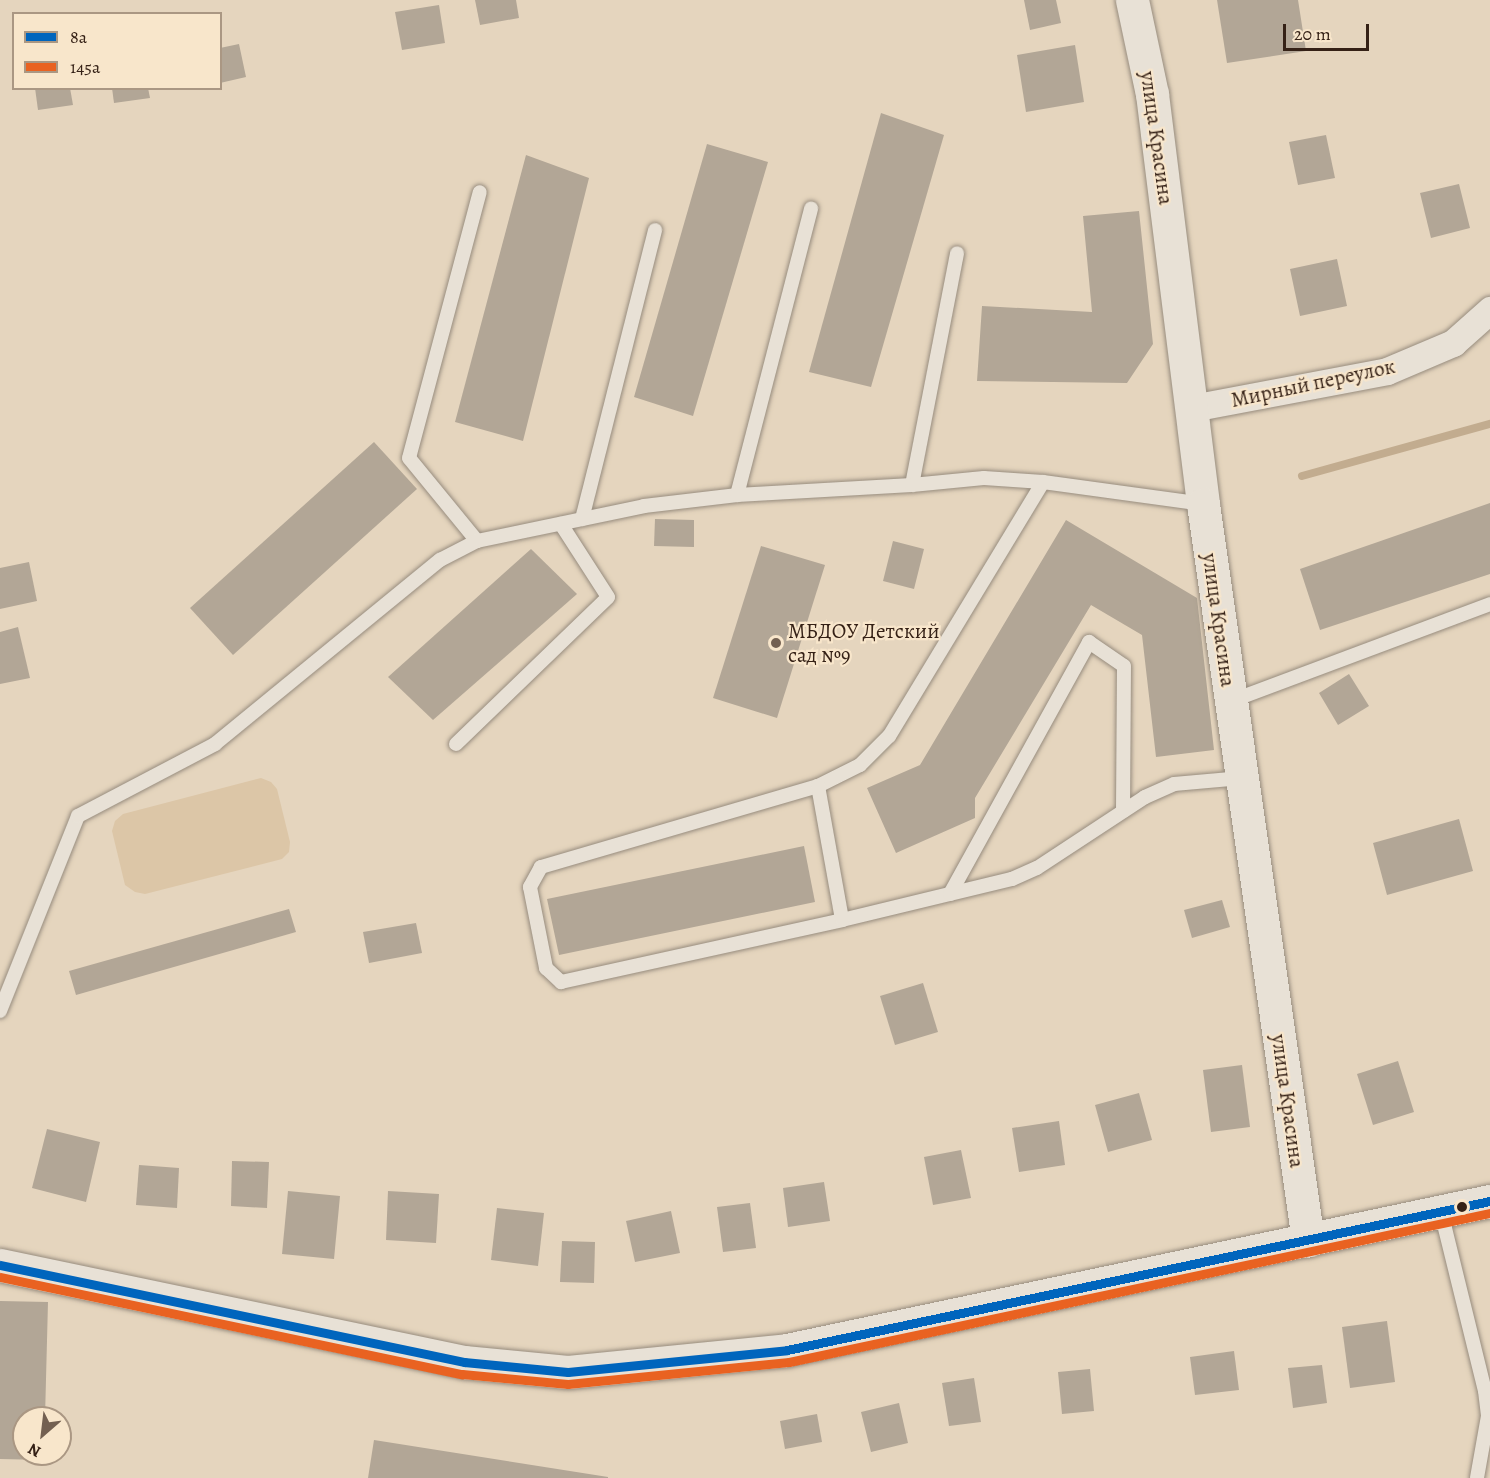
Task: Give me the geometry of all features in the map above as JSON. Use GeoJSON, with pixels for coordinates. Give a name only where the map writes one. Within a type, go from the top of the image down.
{"type":"FeatureCollection","features":[{"type":"Feature","properties":{"kind":"main road","name":"улица Красина"},"geometry":{"type":"LineString","coordinates":[[1132,0],[1152,94],[1203,504],[1308,1241]]}},
{"type":"Feature","properties":{"kind":"main road"},"geometry":{"type":"LineString","coordinates":[[0,1265],[464,1362],[568,1372],[787,1350],[1490,1201]]}},
{"type":"Feature","properties":{"kind":"street","name":"Мирный переулок"},"geometry":{"type":"LineString","coordinates":[[1192,408],[1387,371],[1453,343],[1490,310]]}},
{"type":"Feature","properties":{"kind":"lane"},"geometry":{"type":"LineString","coordinates":[[477,541],[409,458],[480,192]]}},
{"type":"Feature","properties":{"kind":"lane"},"geometry":{"type":"LineString","coordinates":[[737,495],[812,208]]}},
{"type":"Feature","properties":{"kind":"lane"},"geometry":{"type":"LineString","coordinates":[[582,519],[655,230]]}},
{"type":"Feature","properties":{"kind":"lane"},"geometry":{"type":"LineString","coordinates":[[912,485],[957,253]]}},
{"type":"Feature","properties":{"kind":"lane"},"geometry":{"type":"LineString","coordinates":[[0,1011],[78,816],[215,744],[440,560],[477,541],[644,506],[737,495],[912,485],[984,478],[1043,482],[1203,504]]}},
{"type":"Feature","properties":{"kind":"lane"},"geometry":{"type":"LineString","coordinates":[[1043,482],[889,736],[860,765],[818,786],[541,867],[530,887],[546,968],[561,982],[842,920],[1012,879],[1038,868],[1144,797],[1174,784],[1242,778]]}},
{"type":"Feature","properties":{"kind":"lane"},"geometry":{"type":"LineString","coordinates":[[456,744],[608,597],[561,524]]}},
{"type":"Feature","properties":{"kind":"lane"},"geometry":{"type":"LineString","coordinates":[[1231,701],[1490,604]]}},
{"type":"Feature","properties":{"kind":"lane"},"geometry":{"type":"LineString","coordinates":[[950,894],[1089,642],[1124,666],[1123,811]]}},
{"type":"Feature","properties":{"kind":"lane"},"geometry":{"type":"LineString","coordinates":[[818,786],[842,920]]}},
{"type":"Feature","properties":{"kind":"lane"},"geometry":{"type":"LineString","coordinates":[[1441,1212],[1485,1391],[1488,1416],[1477,1478]]}},
{"type":"Feature","properties":{"kind":"shaded area"},"geometry":{"type":"Polygon","coordinates":[[[261,778],[271,782],[277,789],[290,842],[289,852],[282,859],[145,894],[135,892],[125,885],[112,831],[115,821],[123,814],[261,778]]]}},
{"type":"Feature","properties":{"kind":"building"},"geometry":{"type":"Polygon","coordinates":[[[475,0],[516,0],[519,18],[480,25],[475,0]]]}},
{"type":"Feature","properties":{"kind":"building"},"geometry":{"type":"Polygon","coordinates":[[[1024,0],[1056,0],[1061,23],[1030,30],[1024,0]]]}},
{"type":"Feature","properties":{"kind":"building"},"geometry":{"type":"Polygon","coordinates":[[[1217,0],[1298,0],[1306,51],[1227,63],[1217,0]]]}},
{"type":"Feature","properties":{"kind":"building"},"geometry":{"type":"Polygon","coordinates":[[[439,5],[445,43],[402,50],[395,12],[439,5]]]}},
{"type":"Feature","properties":{"kind":"building"},"geometry":{"type":"Polygon","coordinates":[[[239,44],[246,77],[222,83],[222,48],[239,44]]]}},
{"type":"Feature","properties":{"kind":"building"},"geometry":{"type":"Polygon","coordinates":[[[1075,45],[1084,102],[1026,112],[1017,55],[1075,45]]]}},
{"type":"Feature","properties":{"kind":"building"},"geometry":{"type":"Polygon","coordinates":[[[35,90],[70,90],[73,105],[38,110],[35,90]]]}},
{"type":"Feature","properties":{"kind":"building"},"geometry":{"type":"Polygon","coordinates":[[[112,90],[148,90],[150,98],[114,103],[112,90]]]}},
{"type":"Feature","properties":{"kind":"building"},"geometry":{"type":"Polygon","coordinates":[[[881,113],[944,135],[871,387],[809,372],[881,113]]]}},
{"type":"Feature","properties":{"kind":"building"},"geometry":{"type":"Polygon","coordinates":[[[1326,135],[1335,178],[1298,185],[1289,142],[1326,135]]]}},
{"type":"Feature","properties":{"kind":"building"},"geometry":{"type":"Polygon","coordinates":[[[707,144],[768,162],[693,416],[634,397],[707,144]]]}},
{"type":"Feature","properties":{"kind":"building"},"geometry":{"type":"Polygon","coordinates":[[[526,155],[589,178],[523,441],[455,422],[526,155]]]}},
{"type":"Feature","properties":{"kind":"building"},"geometry":{"type":"Polygon","coordinates":[[[1459,184],[1470,228],[1431,238],[1420,193],[1459,184]]]}},
{"type":"Feature","properties":{"kind":"building"},"geometry":{"type":"Polygon","coordinates":[[[1139,211],[1153,344],[1127,383],[977,381],[982,306],[1092,312],[1083,216],[1139,211]]]}},
{"type":"Feature","properties":{"kind":"building"},"geometry":{"type":"Polygon","coordinates":[[[1337,259],[1347,306],[1300,316],[1290,269],[1337,259]]]}},
{"type":"Feature","properties":{"kind":"building"},"geometry":{"type":"Polygon","coordinates":[[[374,442],[417,489],[233,655],[190,608],[374,442]]]}},
{"type":"Feature","properties":{"kind":"building"},"geometry":{"type":"Polygon","coordinates":[[[1490,503],[1490,574],[1320,630],[1300,569],[1490,503]]]}},
{"type":"Feature","properties":{"kind":"building"},"geometry":{"type":"Polygon","coordinates":[[[655,519],[694,520],[694,547],[654,546],[655,519]]]}},
{"type":"Feature","properties":{"kind":"building"},"geometry":{"type":"Polygon","coordinates":[[[1066,520],[1197,598],[1214,750],[1156,757],[1142,635],[1091,605],[975,798],[975,818],[896,853],[867,788],[920,765],[1066,520]]]}},
{"type":"Feature","properties":{"kind":"building"},"geometry":{"type":"Polygon","coordinates":[[[893,541],[924,549],[914,589],[883,581],[893,541]]]}},
{"type":"Feature","properties":{"kind":"building"},"geometry":{"type":"Polygon","coordinates":[[[761,546],[825,565],[777,718],[713,698],[761,546]]]}},
{"type":"Feature","properties":{"kind":"building"},"geometry":{"type":"Polygon","coordinates":[[[531,549],[577,594],[433,720],[388,677],[531,549]]]}},
{"type":"Feature","properties":{"kind":"building"},"geometry":{"type":"Polygon","coordinates":[[[29,562],[37,601],[0,609],[0,568],[29,562]]]}},
{"type":"Feature","properties":{"kind":"building"},"geometry":{"type":"Polygon","coordinates":[[[18,627],[30,678],[0,684],[0,632],[18,627]]]}},
{"type":"Feature","properties":{"kind":"building"},"geometry":{"type":"Polygon","coordinates":[[[1349,674],[1369,706],[1338,725],[1319,693],[1349,674]]]}},
{"type":"Feature","properties":{"kind":"building"},"geometry":{"type":"Polygon","coordinates":[[[1459,819],[1473,871],[1387,895],[1373,843],[1459,819]]]}},
{"type":"Feature","properties":{"kind":"building"},"geometry":{"type":"Polygon","coordinates":[[[804,846],[815,902],[559,955],[547,899],[804,846]]]}},
{"type":"Feature","properties":{"kind":"building"},"geometry":{"type":"Polygon","coordinates":[[[1222,900],[1230,927],[1192,938],[1184,910],[1222,900]]]}},
{"type":"Feature","properties":{"kind":"building"},"geometry":{"type":"Polygon","coordinates":[[[289,909],[296,932],[76,995],[69,971],[289,909]]]}},
{"type":"Feature","properties":{"kind":"building"},"geometry":{"type":"Polygon","coordinates":[[[416,923],[422,953],[369,963],[363,932],[416,923]]]}},
{"type":"Feature","properties":{"kind":"building"},"geometry":{"type":"Polygon","coordinates":[[[923,983],[938,1032],[895,1045],[880,996],[923,983]]]}},
{"type":"Feature","properties":{"kind":"building"},"geometry":{"type":"Polygon","coordinates":[[[1398,1061],[1414,1112],[1373,1125],[1357,1074],[1398,1061]]]}},
{"type":"Feature","properties":{"kind":"building"},"geometry":{"type":"Polygon","coordinates":[[[1242,1065],[1250,1127],[1211,1132],[1203,1070],[1242,1065]]]}},
{"type":"Feature","properties":{"kind":"building"},"geometry":{"type":"Polygon","coordinates":[[[1139,1093],[1152,1140],[1108,1152],[1095,1105],[1139,1093]]]}},
{"type":"Feature","properties":{"kind":"building"},"geometry":{"type":"Polygon","coordinates":[[[1059,1121],[1065,1165],[1019,1172],[1012,1128],[1059,1121]]]}},
{"type":"Feature","properties":{"kind":"building"},"geometry":{"type":"Polygon","coordinates":[[[47,1129],[100,1142],[86,1202],[32,1188],[47,1129]]]}},
{"type":"Feature","properties":{"kind":"building"},"geometry":{"type":"Polygon","coordinates":[[[961,1150],[971,1198],[933,1205],[924,1157],[961,1150]]]}},
{"type":"Feature","properties":{"kind":"building"},"geometry":{"type":"Polygon","coordinates":[[[232,1161],[269,1162],[267,1208],[231,1206],[232,1161]]]}},
{"type":"Feature","properties":{"kind":"building"},"geometry":{"type":"Polygon","coordinates":[[[139,1165],[179,1168],[177,1208],[136,1205],[139,1165]]]}},
{"type":"Feature","properties":{"kind":"building"},"geometry":{"type":"Polygon","coordinates":[[[824,1182],[830,1221],[788,1227],[783,1188],[824,1182]]]}},
{"type":"Feature","properties":{"kind":"building"},"geometry":{"type":"Polygon","coordinates":[[[288,1191],[340,1196],[334,1259],[282,1254],[288,1191]]]}},
{"type":"Feature","properties":{"kind":"building"},"geometry":{"type":"Polygon","coordinates":[[[388,1191],[439,1194],[436,1243],[386,1240],[388,1191]]]}},
{"type":"Feature","properties":{"kind":"building"},"geometry":{"type":"Polygon","coordinates":[[[750,1203],[756,1248],[723,1252],[717,1207],[750,1203]]]}},
{"type":"Feature","properties":{"kind":"building"},"geometry":{"type":"Polygon","coordinates":[[[497,1208],[544,1213],[538,1266],[491,1260],[497,1208]]]}},
{"type":"Feature","properties":{"kind":"building"},"geometry":{"type":"Polygon","coordinates":[[[671,1211],[680,1253],[635,1262],[626,1221],[671,1211]]]}},
{"type":"Feature","properties":{"kind":"building"},"geometry":{"type":"Polygon","coordinates":[[[562,1241],[595,1242],[594,1283],[560,1282],[562,1241]]]}},
{"type":"Feature","properties":{"kind":"building"},"geometry":{"type":"Polygon","coordinates":[[[0,1301],[48,1302],[45,1406],[12,1406],[12,1459],[0,1459],[0,1301]]]}},
{"type":"Feature","properties":{"kind":"building"},"geometry":{"type":"Polygon","coordinates":[[[1387,1321],[1395,1382],[1350,1388],[1342,1327],[1387,1321]]]}},
{"type":"Feature","properties":{"kind":"building"},"geometry":{"type":"Polygon","coordinates":[[[1234,1351],[1239,1390],[1195,1395],[1190,1357],[1234,1351]]]}},
{"type":"Feature","properties":{"kind":"building"},"geometry":{"type":"Polygon","coordinates":[[[1322,1365],[1327,1403],[1293,1408],[1288,1368],[1322,1365]]]}},
{"type":"Feature","properties":{"kind":"building"},"geometry":{"type":"Polygon","coordinates":[[[1090,1369],[1094,1411],[1062,1414],[1058,1372],[1090,1369]]]}},
{"type":"Feature","properties":{"kind":"building"},"geometry":{"type":"Polygon","coordinates":[[[974,1378],[981,1422],[949,1426],[942,1383],[974,1378]]]}},
{"type":"Feature","properties":{"kind":"building"},"geometry":{"type":"Polygon","coordinates":[[[899,1403],[908,1443],[871,1452],[861,1412],[899,1403]]]}},
{"type":"Feature","properties":{"kind":"building"},"geometry":{"type":"Polygon","coordinates":[[[817,1414],[822,1442],[785,1449],[780,1421],[817,1414]]]}},
{"type":"Feature","properties":{"kind":"building"},"geometry":{"type":"Polygon","coordinates":[[[374,1440],[608,1477],[608,1478],[368,1478],[374,1440]]]}},
{"type":"Feature","properties":{"kind":"waterway"},"geometry":{"type":"LineString","coordinates":[[1302,476],[1490,424]]}},
{"type":"Feature","properties":{"kind":"transit line","name":"8а"},"geometry":{"type":"LineString","coordinates":[[0,1265],[464,1362],[568,1372],[787,1350],[1490,1201]]}},
{"type":"Feature","properties":{"kind":"transit line","name":"145а"},"geometry":{"type":"LineString","coordinates":[[0,1277],[462,1374],[568,1384],[789,1362],[1490,1213]]}},
{"type":"Feature","properties":{"kind":"place","name":"МБДОУ Детский сад №9"},"geometry":{"type":"Point","coordinates":[776,643]}}]}
